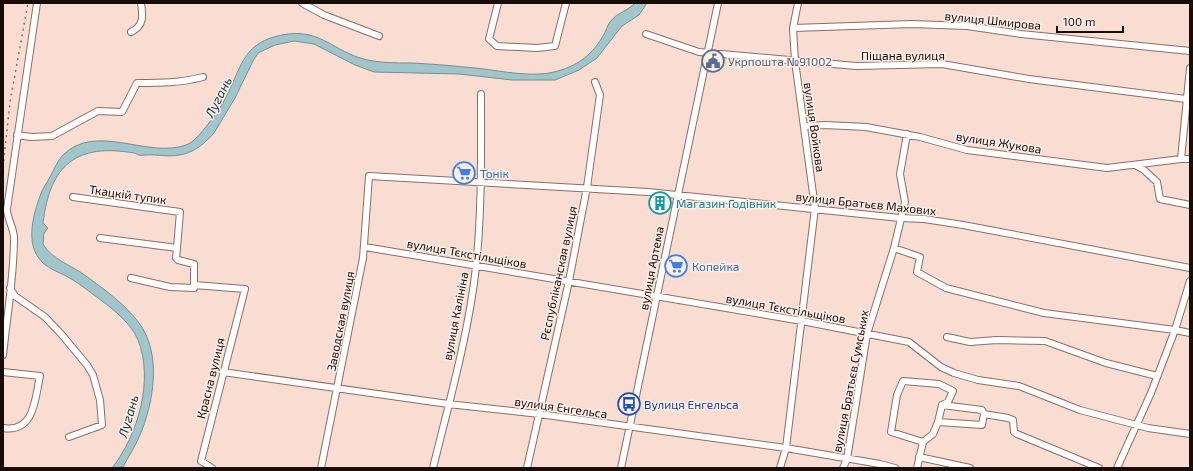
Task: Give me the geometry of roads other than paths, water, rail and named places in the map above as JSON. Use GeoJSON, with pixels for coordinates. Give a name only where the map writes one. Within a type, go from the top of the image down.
{"type":"FeatureCollection","features":[{"type":"Feature","properties":{"kind":"street"},"geometry":{"type":"LineString","coordinates":[[3,355],[14,236],[7,215],[7,208],[37,3]]}},
{"type":"Feature","properties":{"kind":"street"},"geometry":{"type":"LineString","coordinates":[[131,32],[137,29],[141,24],[143,16],[141,3]]}},
{"type":"Feature","properties":{"kind":"street"},"geometry":{"type":"LineString","coordinates":[[302,3],[324,15],[379,36]]}},
{"type":"Feature","properties":{"kind":"street"},"geometry":{"type":"LineString","coordinates":[[498,3],[489,39],[497,46],[537,48],[555,46],[566,3]]}},
{"type":"Feature","properties":{"kind":"street","name":"вулиця Артема"},"geometry":{"type":"LineString","coordinates":[[622,468],[677,195],[718,3]]}},
{"type":"Feature","properties":{"kind":"street","name":"вулиця Войкова"},"geometry":{"type":"LineString","coordinates":[[780,468],[786,448],[815,208],[795,61],[793,28],[798,3]]}},
{"type":"Feature","properties":{"kind":"street","name":"вулиця Шмирова"},"geometry":{"type":"LineString","coordinates":[[793,28],[912,24],[967,26],[1045,37],[1190,51]]}},
{"type":"Feature","properties":{"kind":"street","name":"Піщана вулиця"},"geometry":{"type":"LineString","coordinates":[[646,34],[699,52],[856,66],[942,64],[1029,79],[1186,99]]}},
{"type":"Feature","properties":{"kind":"street"},"geometry":{"type":"LineString","coordinates":[[1181,159],[1190,68]]}},
{"type":"Feature","properties":{"kind":"street"},"geometry":{"type":"LineString","coordinates":[[18,135],[31,137],[52,136],[98,111],[122,112],[137,83],[172,83],[203,77]]}},
{"type":"Feature","properties":{"kind":"street","name":"Рєспубліканская вулиця"},"geometry":{"type":"LineString","coordinates":[[527,468],[569,281],[587,187],[600,95],[595,82]]}},
{"type":"Feature","properties":{"kind":"street","name":"вулиця Калініна"},"geometry":{"type":"LineString","coordinates":[[433,468],[472,296],[476,265],[480,182],[481,94]]}},
{"type":"Feature","properties":{"kind":"street","name":"вулиця Жукова"},"geometry":{"type":"LineString","coordinates":[[805,126],[825,125],[866,127],[906,134],[967,150],[1107,168],[1181,159],[1190,160]]}},
{"type":"Feature","properties":{"kind":"street","name":"вулиця Братьєв Сумських"},"geometry":{"type":"LineString","coordinates":[[843,468],[847,458],[868,334],[894,248],[905,202],[900,174],[906,134]]}},
{"type":"Feature","properties":{"kind":"street"},"geometry":{"type":"LineString","coordinates":[[1135,165],[1144,170],[1157,182],[1160,199],[1190,206]]}},
{"type":"Feature","properties":{"kind":"street","name":"вулиця Братьєв Махових"},"geometry":{"type":"LineString","coordinates":[[369,176],[587,187],[815,208],[900,218],[924,219],[1190,268]]}},
{"type":"Feature","properties":{"kind":"street","name":"Заводская вулиця"},"geometry":{"type":"LineString","coordinates":[[321,468],[338,389],[364,247],[369,176]]}},
{"type":"Feature","properties":{"kind":"street","name":"Ткацкій тупик"},"geometry":{"type":"LineString","coordinates":[[73,197],[180,212],[177,248]]}},
{"type":"Feature","properties":{"kind":"street"},"geometry":{"type":"LineString","coordinates":[[100,238],[177,248],[176,258],[178,260],[194,264],[194,288],[170,287],[132,278]]}},
{"type":"Feature","properties":{"kind":"street","name":"вулиця Тєкстільщіков"},"geometry":{"type":"LineString","coordinates":[[364,247],[802,320],[908,342],[941,367],[954,373],[978,380],[1019,386],[1080,410],[1136,423],[1148,428],[1190,434]]}},
{"type":"Feature","properties":{"kind":"street"},"geometry":{"type":"LineString","coordinates":[[894,248],[920,257],[917,272],[946,288],[1044,313],[1190,333]]}},
{"type":"Feature","properties":{"kind":"street"},"geometry":{"type":"LineString","coordinates":[[1117,468],[1158,376],[1175,330],[1190,281]]}},
{"type":"Feature","properties":{"kind":"street","name":"Красна вулиця"},"geometry":{"type":"LineString","coordinates":[[194,285],[245,289],[201,461],[212,468]]}},
{"type":"Feature","properties":{"kind":"street"},"geometry":{"type":"LineString","coordinates":[[10,288],[15,296],[45,317],[87,365],[93,375],[100,400],[102,425],[69,437]]}},
{"type":"Feature","properties":{"kind":"street"},"geometry":{"type":"LineString","coordinates":[[947,337],[970,342],[997,340],[1045,342],[1106,364],[1158,376]]}},
{"type":"Feature","properties":{"kind":"street"},"geometry":{"type":"LineString","coordinates":[[3,372],[40,376],[30,419],[22,426],[9,429],[3,428]]}},
{"type":"Feature","properties":{"kind":"street","name":"вулиця Енгельса"},"geometry":{"type":"LineString","coordinates":[[223,372],[448,404],[539,414],[629,428],[786,448],[895,468]]}},
{"type":"Feature","properties":{"kind":"street"},"geometry":{"type":"LineString","coordinates":[[923,442],[890,432],[897,395],[903,382],[939,384],[953,391],[948,402],[942,405]]}},
{"type":"Feature","properties":{"kind":"street"},"geometry":{"type":"LineString","coordinates":[[942,405],[982,410],[984,414],[1013,420],[1014,432],[1017,434],[1099,468]]}},
{"type":"Feature","properties":{"kind":"street"},"geometry":{"type":"LineString","coordinates":[[917,468],[923,442],[933,434],[938,422],[942,405]]}},
{"type":"Feature","properties":{"kind":"street"},"geometry":{"type":"LineString","coordinates":[[938,422],[982,425],[984,414]]}},
{"type":"Feature","properties":{"kind":"street"},"geometry":{"type":"LineString","coordinates":[[920,457],[970,468]]}},
{"type":"Feature","properties":{"kind":"water"},"geometry":{"type":"Polygon","coordinates":[[[635,3],[647,3],[639,15],[622,26],[597,58],[579,70],[555,80],[512,80],[459,74],[374,72],[355,65],[314,44],[294,41],[275,45],[258,53],[235,98],[214,133],[193,151],[169,156],[138,155],[135,153],[114,151],[96,152],[82,155],[69,162],[52,186],[43,223],[48,228],[44,233],[43,244],[51,254],[81,272],[121,303],[139,323],[146,335],[151,349],[153,379],[149,409],[137,441],[123,467],[112,468],[129,440],[141,407],[144,389],[143,356],[135,333],[119,315],[78,283],[44,264],[34,250],[32,243],[32,226],[41,193],[63,155],[76,146],[91,141],[106,141],[155,148],[171,148],[189,144],[198,136],[218,111],[226,98],[246,56],[260,43],[270,38],[282,35],[305,34],[323,40],[360,58],[373,61],[452,66],[522,74],[542,74],[554,72],[574,65],[584,58],[596,46],[613,19],[635,3]]]}},
{"type":"Feature","properties":{"kind":"railway"},"geometry":{"type":"LineString","coordinates":[[3,167],[10,102],[28,3]]}},
{"type":"Feature","properties":{"kind":"place","name":"Укрпошта №91002"},"geometry":{"type":"Point","coordinates":[713,61]}},
{"type":"Feature","properties":{"kind":"place","name":"Тонік"},"geometry":{"type":"Point","coordinates":[464,173]}},
{"type":"Feature","properties":{"kind":"place","name":"Магазин Годівник"},"geometry":{"type":"Point","coordinates":[660,203]}},
{"type":"Feature","properties":{"kind":"place","name":"Копейка"},"geometry":{"type":"Point","coordinates":[676,266]}},
{"type":"Feature","properties":{"kind":"place","name":"Вулиця Енгельса"},"geometry":{"type":"Point","coordinates":[629,404]}},
{"type":"Feature","properties":{"kind":"water label","name":"Лугань"},"geometry":{"type":"Point","coordinates":[218,97]}},
{"type":"Feature","properties":{"kind":"water label","name":"Лугань"},"geometry":{"type":"Point","coordinates":[128,416]}}]}
